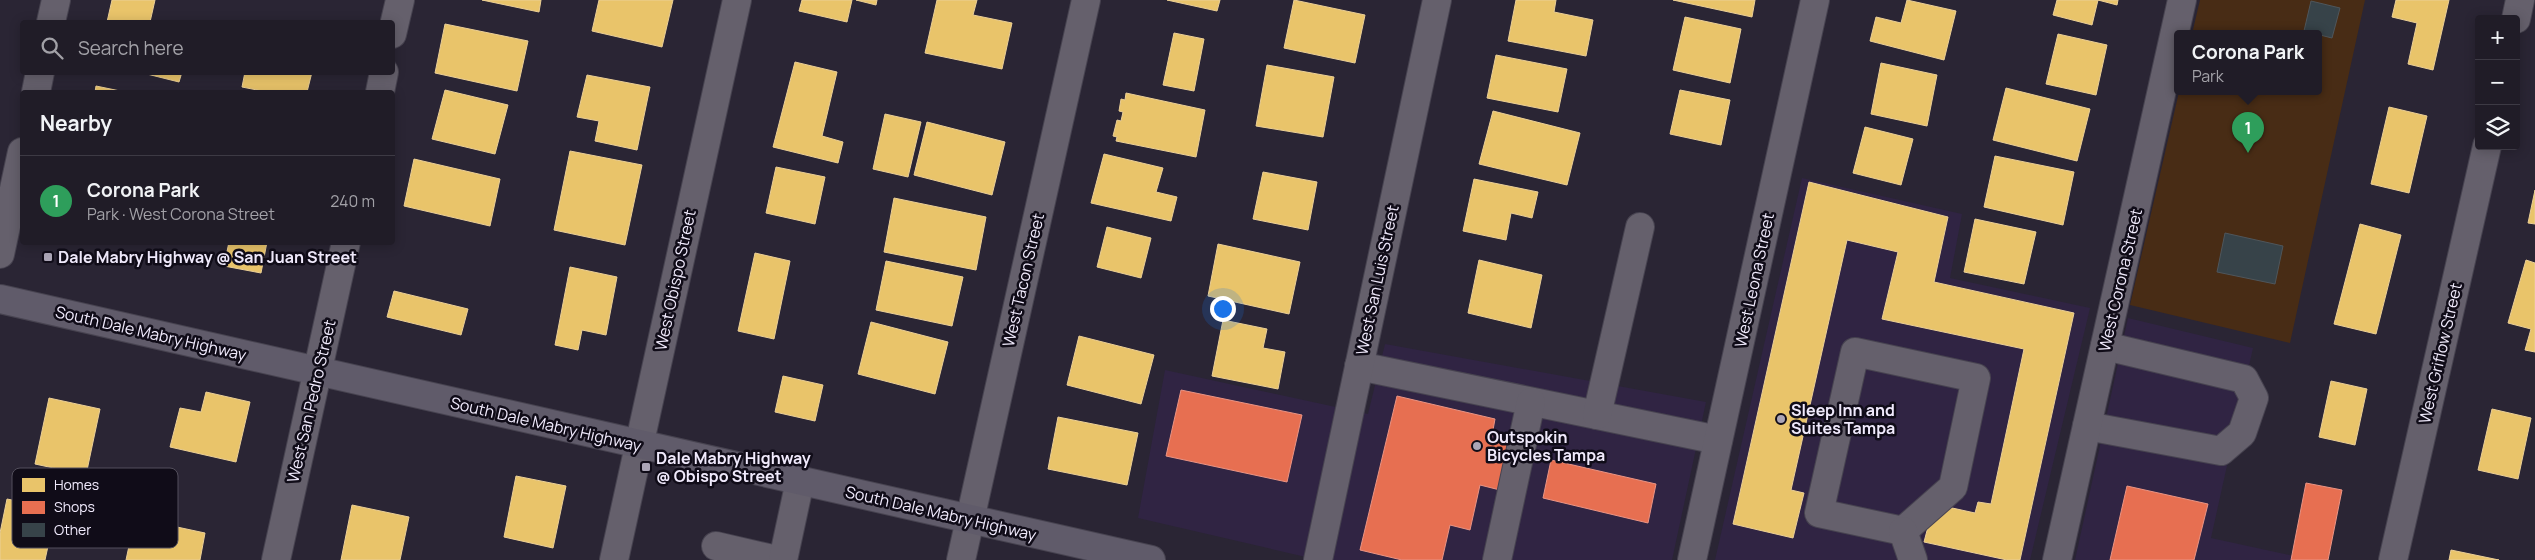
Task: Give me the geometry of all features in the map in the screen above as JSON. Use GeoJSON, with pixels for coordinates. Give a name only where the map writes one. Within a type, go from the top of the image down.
{"type":"FeatureCollection","features":[{"type":"Feature","properties":{"kind":"main road","name":"South Dale Mabry Highway"},"geometry":{"type":"LineString","coordinates":[[0,299],[1151,560]]}},
{"type":"Feature","properties":{"kind":"street"},"geometry":{"type":"LineString","coordinates":[[51,20],[56,0]]}},
{"type":"Feature","properties":{"kind":"street"},"geometry":{"type":"LineString","coordinates":[[395,21],[400,0]]}},
{"type":"Feature","properties":{"kind":"street","name":"West Obispo Street"},"geometry":{"type":"LineString","coordinates":[[614,560],[737,0]]}},
{"type":"Feature","properties":{"kind":"street","name":"West Tacon Street"},"geometry":{"type":"LineString","coordinates":[[961,560],[1086,0]]}},
{"type":"Feature","properties":{"kind":"street","name":"West San Luis Street"},"geometry":{"type":"LineString","coordinates":[[1318,560],[1436,0]]}},
{"type":"Feature","properties":{"kind":"street","name":"West Leona Street"},"geometry":{"type":"LineString","coordinates":[[1692,560],[1816,0]]}},
{"type":"Feature","properties":{"kind":"street","name":"West Corona Street"},"geometry":{"type":"LineString","coordinates":[[2175,30],[2182,0]]}},
{"type":"Feature","properties":{"kind":"street"},"geometry":{"type":"LineString","coordinates":[[2517,15],[2520,0]]}},
{"type":"Feature","properties":{"kind":"street","name":"West Corona Street"},"geometry":{"type":"LineString","coordinates":[[2057,560],[2174,36]]}},
{"type":"Feature","properties":{"kind":"street"},"geometry":{"type":"LineString","coordinates":[[36,90],[39,75]]}},
{"type":"Feature","properties":{"kind":"street"},"geometry":{"type":"LineString","coordinates":[[380,90],[383,75]]}},
{"type":"Feature","properties":{"kind":"street","name":"West Griflow Street"},"geometry":{"type":"LineString","coordinates":[[2393,560],[2486,150]]}},
{"type":"Feature","properties":{"kind":"street"},"geometry":{"type":"LineString","coordinates":[[0,254],[20,161]]}},
{"type":"Feature","properties":{"kind":"street"},"geometry":{"type":"LineString","coordinates":[[1597,415],[1640,227]]}},
{"type":"Feature","properties":{"kind":"street","name":"West San Pedro Street"},"geometry":{"type":"LineString","coordinates":[[276,560],[345,245]]}},
{"type":"Feature","properties":{"kind":"street"},"geometry":{"type":"LineString","coordinates":[[2087,426],[2221,451],[2242,433],[2254,398],[2244,378],[2105,346]]}},
{"type":"Feature","properties":{"kind":"street"},"geometry":{"type":"LineString","coordinates":[[1855,352],[1976,378],[1953,487],[1903,531],[1818,513],[1855,352]]}},
{"type":"Feature","properties":{"kind":"street"},"geometry":{"type":"LineString","coordinates":[[1359,366],[1718,440]]}},
{"type":"Feature","properties":{"kind":"street"},"geometry":{"type":"LineString","coordinates":[[1496,560],[1531,402]]}},
{"type":"Feature","properties":{"kind":"street"},"geometry":{"type":"LineString","coordinates":[[783,560],[800,481]]}},
{"type":"Feature","properties":{"kind":"street"},"geometry":{"type":"LineString","coordinates":[[1903,531],[1913,560]]}},
{"type":"Feature","properties":{"kind":"street"},"geometry":{"type":"LineString","coordinates":[[716,546],[777,560]]}},
{"type":"Feature","properties":{"kind":"shaded area"},"geometry":{"type":"Polygon","coordinates":[[[2200,0],[2365,0],[2290,343],[2130,305],[2178,95],[2322,95],[2322,30],[2193,30],[2200,0]]]}},
{"type":"Feature","properties":{"kind":"shaded area"},"geometry":{"type":"Polygon","coordinates":[[[1802,178],[1962,214],[1950,278],[2090,308],[2030,560],[1715,560],[1802,178]]]}},
{"type":"Feature","properties":{"kind":"shaded area"},"geometry":{"type":"Polygon","coordinates":[[[2128,318],[2253,348],[2211,538],[2312,560],[2075,560],[2128,318]]]}},
{"type":"Feature","properties":{"kind":"shaded area"},"geometry":{"type":"Polygon","coordinates":[[[1385,344],[1706,402],[1672,560],[1319,560],[1138,518],[1165,370],[1368,414],[1385,344]]]}},
{"type":"Feature","properties":{"kind":"building: Homes"},"geometry":{"type":"Polygon","coordinates":[[[112,0],[155,0],[150,20],[107,20],[112,0]]]}},
{"type":"Feature","properties":{"kind":"building: Homes"},"geometry":{"type":"Polygon","coordinates":[[[482,0],[541,0],[539,12],[482,0]]]}},
{"type":"Feature","properties":{"kind":"building: Homes"},"geometry":{"type":"Polygon","coordinates":[[[599,0],[673,0],[662,47],[592,31],[599,0]]]}},
{"type":"Feature","properties":{"kind":"building: Homes"},"geometry":{"type":"Polygon","coordinates":[[[802,0],[852,0],[847,22],[799,11],[802,0]]]}},
{"type":"Feature","properties":{"kind":"building: Homes"},"geometry":{"type":"Polygon","coordinates":[[[856,0],[877,0],[876,5],[856,0]]]}},
{"type":"Feature","properties":{"kind":"building: Homes"},"geometry":{"type":"Polygon","coordinates":[[[937,0],[977,0],[973,15],[1012,23],[1002,69],[925,53],[937,0]]]}},
{"type":"Feature","properties":{"kind":"building: Homes"},"geometry":{"type":"Polygon","coordinates":[[[1167,0],[1220,0],[1217,11],[1167,0]]]}},
{"type":"Feature","properties":{"kind":"building: Homes"},"geometry":{"type":"Polygon","coordinates":[[[1294,0],[1365,15],[1355,63],[1284,48],[1294,0]]]}},
{"type":"Feature","properties":{"kind":"building: Homes"},"geometry":{"type":"Polygon","coordinates":[[[1516,0],[1556,0],[1554,12],[1593,20],[1586,56],[1508,41],[1516,0]]]}},
{"type":"Feature","properties":{"kind":"building: Homes"},"geometry":{"type":"Polygon","coordinates":[[[1673,0],[1755,0],[1752,17],[1673,0]]]}},
{"type":"Feature","properties":{"kind":"building: Homes"},"geometry":{"type":"Polygon","coordinates":[[[1907,0],[1956,11],[1944,60],[1870,41],[1876,17],[1901,23],[1907,0]]]}},
{"type":"Feature","properties":{"kind":"building: Homes"},"geometry":{"type":"Polygon","coordinates":[[[2057,0],[2098,0],[2092,25],[2053,15],[2057,0]]]}},
{"type":"Feature","properties":{"kind":"building: Homes"},"geometry":{"type":"Polygon","coordinates":[[[2098,0],[2118,0],[2117,5],[2098,0]]]}},
{"type":"Feature","properties":{"kind":"building: Homes"},"geometry":{"type":"Polygon","coordinates":[[[2396,0],[2449,0],[2433,70],[2408,64],[2417,23],[2392,17],[2396,0]]]}},
{"type":"Feature","properties":{"kind":"building: Homes"},"geometry":{"type":"Polygon","coordinates":[[[1685,17],[1741,29],[1730,83],[1673,70],[1685,17]]]}},
{"type":"Feature","properties":{"kind":"building: Homes"},"geometry":{"type":"Polygon","coordinates":[[[445,24],[528,41],[517,91],[435,73],[445,24]]]}},
{"type":"Feature","properties":{"kind":"building: Homes"},"geometry":{"type":"Polygon","coordinates":[[[1174,33],[1204,39],[1194,91],[1163,85],[1174,33]]]}},
{"type":"Feature","properties":{"kind":"building: Homes"},"geometry":{"type":"Polygon","coordinates":[[[2058,34],[2107,45],[2096,95],[2046,84],[2058,34]]]}},
{"type":"Feature","properties":{"kind":"building: Homes"},"geometry":{"type":"Polygon","coordinates":[[[1496,55],[1567,69],[1558,112],[1487,98],[1496,55]]]}},
{"type":"Feature","properties":{"kind":"building: Homes"},"geometry":{"type":"Polygon","coordinates":[[[795,62],[837,72],[822,136],[843,142],[838,163],[773,147],[795,62]]]}},
{"type":"Feature","properties":{"kind":"building: Homes"},"geometry":{"type":"Polygon","coordinates":[[[1881,63],[1937,75],[1927,126],[1871,114],[1881,63]]]}},
{"type":"Feature","properties":{"kind":"building: Homes"},"geometry":{"type":"Polygon","coordinates":[[[1267,65],[1334,77],[1323,137],[1256,126],[1267,65]]]}},
{"type":"Feature","properties":{"kind":"building: Homes"},"geometry":{"type":"Polygon","coordinates":[[[151,75],[181,75],[179,82],[151,75]]]}},
{"type":"Feature","properties":{"kind":"building: Homes"},"geometry":{"type":"Polygon","coordinates":[[[244,75],[311,75],[308,90],[257,90],[242,87],[244,75]]]}},
{"type":"Feature","properties":{"kind":"building: Homes"},"geometry":{"type":"Polygon","coordinates":[[[587,75],[650,87],[637,150],[595,141],[599,121],[577,117],[587,75]]]}},
{"type":"Feature","properties":{"kind":"building: Homes"},"geometry":{"type":"Polygon","coordinates":[[[96,86],[115,90],[95,90],[96,86]]]}},
{"type":"Feature","properties":{"kind":"building: Homes"},"geometry":{"type":"Polygon","coordinates":[[[2006,88],[2090,109],[2077,161],[1993,140],[2006,88]]]}},
{"type":"Feature","properties":{"kind":"building: Homes"},"geometry":{"type":"Polygon","coordinates":[[[445,90],[508,105],[495,154],[432,139],[445,90]]]}},
{"type":"Feature","properties":{"kind":"building: Homes"},"geometry":{"type":"Polygon","coordinates":[[[1680,90],[1730,100],[1721,145],[1670,134],[1680,90]]]}},
{"type":"Feature","properties":{"kind":"building: Homes"},"geometry":{"type":"Polygon","coordinates":[[[1126,93],[1205,110],[1196,157],[1116,141],[1117,137],[1113,136],[1117,120],[1121,121],[1123,112],[1119,111],[1121,99],[1125,100],[1126,93]]]}},
{"type":"Feature","properties":{"kind":"building: Homes"},"geometry":{"type":"Polygon","coordinates":[[[2389,107],[2427,116],[2409,193],[2371,184],[2389,107]]]}},
{"type":"Feature","properties":{"kind":"building: Homes"},"geometry":{"type":"Polygon","coordinates":[[[1493,111],[1580,133],[1567,185],[1479,164],[1493,111]]]}},
{"type":"Feature","properties":{"kind":"building: Homes"},"geometry":{"type":"Polygon","coordinates":[[[885,114],[921,122],[908,177],[873,169],[885,114]]]}},
{"type":"Feature","properties":{"kind":"building: Homes"},"geometry":{"type":"Polygon","coordinates":[[[927,122],[1005,142],[992,195],[914,175],[927,122]]]}},
{"type":"Feature","properties":{"kind":"building: Homes"},"geometry":{"type":"Polygon","coordinates":[[[1865,127],[1913,139],[1901,185],[1853,173],[1865,127]]]}},
{"type":"Feature","properties":{"kind":"building: Homes"},"geometry":{"type":"Polygon","coordinates":[[[570,151],[642,165],[625,245],[554,230],[570,151]]]}},
{"type":"Feature","properties":{"kind":"building: Homes"},"geometry":{"type":"Polygon","coordinates":[[[1104,154],[1163,168],[1156,192],[1177,197],[1171,221],[1091,203],[1104,154]]]}},
{"type":"Feature","properties":{"kind":"building: Homes"},"geometry":{"type":"Polygon","coordinates":[[[1995,156],[2074,172],[2063,225],[1984,207],[1995,156]]]}},
{"type":"Feature","properties":{"kind":"building: Homes"},"geometry":{"type":"Polygon","coordinates":[[[414,159],[500,179],[490,226],[404,206],[414,159]]]}},
{"type":"Feature","properties":{"kind":"building: Homes"},"geometry":{"type":"Polygon","coordinates":[[[776,167],[825,177],[815,224],[766,213],[776,167]]]}},
{"type":"Feature","properties":{"kind":"building: Homes"},"geometry":{"type":"Polygon","coordinates":[[[1263,172],[1317,182],[1308,230],[1253,219],[1263,172]]]}},
{"type":"Feature","properties":{"kind":"building: Homes"},"geometry":{"type":"Polygon","coordinates":[[[1474,179],[1538,192],[1532,218],[1511,213],[1506,240],[1463,231],[1474,179]]]}},
{"type":"Feature","properties":{"kind":"building: Homes","name":"Sleep Inn and Suites Tampa"},"geometry":{"type":"Polygon","coordinates":[[[1809,182],[1948,217],[1934,282],[2074,313],[2020,560],[2007,560],[1924,542],[1934,504],[1975,513],[1978,502],[1991,504],[2024,349],[1882,319],[1898,252],[1847,240],[1791,490],[1804,493],[1793,538],[1733,524],[1809,182]]]}},
{"type":"Feature","properties":{"kind":"building: Homes"},"geometry":{"type":"Polygon","coordinates":[[[2535,190],[2535,224],[2528,223],[2535,190]]]}},
{"type":"Feature","properties":{"kind":"building: Homes"},"geometry":{"type":"Polygon","coordinates":[[[894,198],[986,217],[976,270],[884,252],[894,198]]]}},
{"type":"Feature","properties":{"kind":"building: Homes"},"geometry":{"type":"Polygon","coordinates":[[[1975,219],[2036,232],[2024,284],[1964,272],[1975,219]]]}},
{"type":"Feature","properties":{"kind":"building: Homes"},"geometry":{"type":"Polygon","coordinates":[[[2360,224],[2401,235],[2376,334],[2334,324],[2360,224]]]}},
{"type":"Feature","properties":{"kind":"building: Homes"},"geometry":{"type":"Polygon","coordinates":[[[1107,227],[1151,238],[1141,278],[1097,267],[1107,227]]]}},
{"type":"Feature","properties":{"kind":"building: Homes"},"geometry":{"type":"Polygon","coordinates":[[[1218,244],[1300,262],[1289,314],[1208,296],[1218,244]]]}},
{"type":"Feature","properties":{"kind":"building: Homes"},"geometry":{"type":"Polygon","coordinates":[[[228,245],[266,245],[261,273],[224,266],[228,245]]]}},
{"type":"Feature","properties":{"kind":"building: Homes"},"geometry":{"type":"Polygon","coordinates":[[[755,253],[790,261],[774,339],[738,331],[755,253]]]}},
{"type":"Feature","properties":{"kind":"building: Homes"},"geometry":{"type":"Polygon","coordinates":[[[1479,260],[1542,275],[1531,328],[1468,313],[1479,260]]]}},
{"type":"Feature","properties":{"kind":"building: Homes"},"geometry":{"type":"Polygon","coordinates":[[[2526,260],[2535,263],[2535,352],[2525,350],[2531,329],[2508,323],[2526,260]]]}},
{"type":"Feature","properties":{"kind":"building: Homes"},"geometry":{"type":"Polygon","coordinates":[[[886,261],[963,277],[952,326],[876,310],[886,261]]]}},
{"type":"Feature","properties":{"kind":"building: Homes"},"geometry":{"type":"Polygon","coordinates":[[[570,267],[617,277],[606,335],[582,330],[578,350],[555,345],[570,267]]]}},
{"type":"Feature","properties":{"kind":"building: Homes"},"geometry":{"type":"Polygon","coordinates":[[[394,291],[468,309],[461,335],[387,317],[394,291]]]}},
{"type":"Feature","properties":{"kind":"building: Homes"},"geometry":{"type":"Polygon","coordinates":[[[1223,320],[1267,329],[1263,348],[1285,352],[1278,389],[1212,376],[1223,320]]]}},
{"type":"Feature","properties":{"kind":"building: Homes"},"geometry":{"type":"Polygon","coordinates":[[[871,322],[948,342],[935,394],[858,374],[871,322]]]}},
{"type":"Feature","properties":{"kind":"building: Homes"},"geometry":{"type":"Polygon","coordinates":[[[1079,336],[1154,355],[1141,404],[1067,385],[1079,336]]]}},
{"type":"Feature","properties":{"kind":"building: Homes"},"geometry":{"type":"Polygon","coordinates":[[[783,376],[823,385],[815,421],[775,412],[783,376]]]}},
{"type":"Feature","properties":{"kind":"building: Homes"},"geometry":{"type":"Polygon","coordinates":[[[2331,381],[2367,389],[2355,445],[2319,437],[2331,381]]]}},
{"type":"Feature","properties":{"kind":"building: Homes"},"geometry":{"type":"Polygon","coordinates":[[[206,392],[250,402],[236,462],[170,447],[180,408],[201,412],[206,392]]]}},
{"type":"Feature","properties":{"kind":"building: Homes"},"geometry":{"type":"Polygon","coordinates":[[[49,398],[100,409],[87,468],[54,468],[35,464],[49,398]]]}},
{"type":"Feature","properties":{"kind":"building: Homes"},"geometry":{"type":"Polygon","coordinates":[[[2492,409],[2531,418],[2518,479],[2478,470],[2492,409]]]}},
{"type":"Feature","properties":{"kind":"building: Homes"},"geometry":{"type":"Polygon","coordinates":[[[1058,417],[1138,433],[1127,485],[1048,469],[1058,417]]]}},
{"type":"Feature","properties":{"kind":"building: Homes"},"geometry":{"type":"Polygon","coordinates":[[[516,476],[566,486],[553,548],[504,537],[516,476]]]}},
{"type":"Feature","properties":{"kind":"building: Homes"},"geometry":{"type":"Polygon","coordinates":[[[7,499],[12,500],[12,548],[48,548],[45,560],[0,560],[0,533],[7,499]]]}},
{"type":"Feature","properties":{"kind":"building: Homes"},"geometry":{"type":"Polygon","coordinates":[[[352,505],[409,517],[400,560],[341,560],[352,505]]]}},
{"type":"Feature","properties":{"kind":"building: Homes"},"geometry":{"type":"Polygon","coordinates":[[[178,527],[205,533],[200,560],[126,560],[129,548],[178,548],[178,527]]]}},
{"type":"Feature","properties":{"kind":"building: Homes"},"geometry":{"type":"Polygon","coordinates":[[[2451,550],[2499,560],[2449,560],[2451,550]]]}},
{"type":"Feature","properties":{"kind":"building: Shops"},"geometry":{"type":"Polygon","coordinates":[[[1181,390],[1302,415],[1287,482],[1166,456],[1181,390]]]}},
{"type":"Feature","properties":{"kind":"building: Shops"},"geometry":{"type":"Polygon","coordinates":[[[1397,396],[1495,419],[1491,441],[1510,446],[1500,490],[1480,485],[1470,530],[1450,525],[1442,560],[1402,560],[1360,550],[1397,396]]]}},
{"type":"Feature","properties":{"kind":"building: Shops"},"geometry":{"type":"Polygon","coordinates":[[[1551,460],[1656,484],[1648,523],[1543,498],[1551,460]]]}},
{"type":"Feature","properties":{"kind":"building: Shops"},"geometry":{"type":"Polygon","coordinates":[[[2306,483],[2342,490],[2328,560],[2291,560],[2306,483]]]}},
{"type":"Feature","properties":{"kind":"building: Shops"},"geometry":{"type":"Polygon","coordinates":[[[2127,486],[2208,504],[2194,560],[2110,560],[2127,486]]]}},
{"type":"Feature","properties":{"kind":"building: Other"},"geometry":{"type":"Polygon","coordinates":[[[2311,1],[2340,8],[2332,38],[2322,36],[2322,30],[2304,30],[2311,1]]]}},
{"type":"Feature","properties":{"kind":"building: Other"},"geometry":{"type":"Polygon","coordinates":[[[2225,233],[2283,246],[2275,284],[2217,272],[2225,233]]]}},
{"type":"Feature","properties":{"kind":"place","name":"Corona Park"},"geometry":{"type":"Point","coordinates":[2248,153]}},
{"type":"Feature","properties":{"kind":"place","name":"Dale Mabry Highway @ San Juan Street"},"geometry":{"type":"Point","coordinates":[48,257]}},
{"type":"Feature","properties":{"kind":"place","name":"Sleep Inn and Suites Tampa"},"geometry":{"type":"Point","coordinates":[1781,419]}},
{"type":"Feature","properties":{"kind":"place","name":"Outspokin Bicycles Tampa"},"geometry":{"type":"Point","coordinates":[1477,446]}},
{"type":"Feature","properties":{"kind":"place","name":"Dale Mabry Highway @ Obispo Street"},"geometry":{"type":"Point","coordinates":[646,467]}}]}
